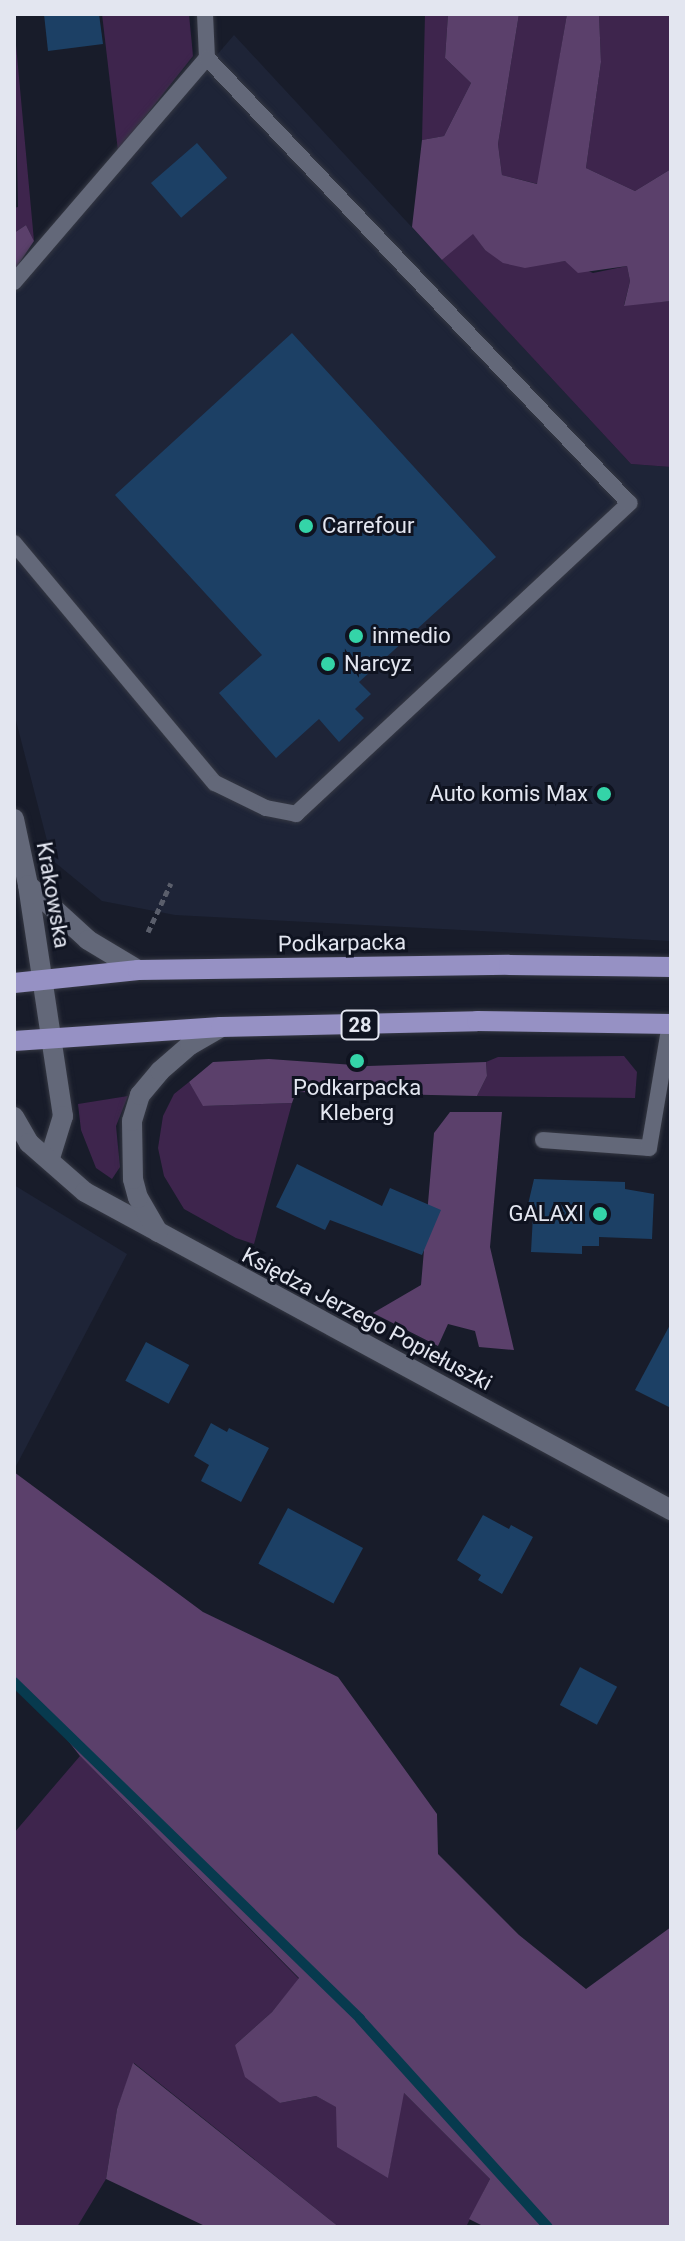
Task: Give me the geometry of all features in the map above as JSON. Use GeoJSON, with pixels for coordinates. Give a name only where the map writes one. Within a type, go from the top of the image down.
{"type":"FeatureCollection","features":[{"type":"Feature","properties":{"kind":"main road","name":"Podkarpacka"},"geometry":{"type":"LineString","coordinates":[[14,983],[138,970],[509,965],[671,967]]}},
{"type":"Feature","properties":{"kind":"main road","name":"28"},"geometry":{"type":"LineString","coordinates":[[14,1041],[221,1027],[477,1021],[671,1024]]}},
{"type":"Feature","properties":{"kind":"street","name":"Krakowska"},"geometry":{"type":"LineString","coordinates":[[14,819],[43,980]]}},
{"type":"Feature","properties":{"kind":"street"},"geometry":{"type":"LineString","coordinates":[[28,885],[88,940],[138,970]]}},
{"type":"Feature","properties":{"kind":"street"},"geometry":{"type":"LineString","coordinates":[[43,980],[63,1116],[50,1158]]}},
{"type":"Feature","properties":{"kind":"street"},"geometry":{"type":"LineString","coordinates":[[158,1232],[138,1198],[133,1179],[132,1121],[140,1095],[160,1071],[190,1045],[221,1027]]}},
{"type":"Feature","properties":{"kind":"street","name":"Księdza Jerzego Popiełuszki"},"geometry":{"type":"LineString","coordinates":[[14,1117],[29,1143],[50,1158],[85,1192],[671,1510]]}},
{"type":"Feature","properties":{"kind":"lane"},"geometry":{"type":"LineString","coordinates":[[14,543],[215,783],[266,808],[296,814],[629,503],[207,58],[205,14]]}},
{"type":"Feature","properties":{"kind":"lane"},"geometry":{"type":"LineString","coordinates":[[14,282],[207,58]]}},
{"type":"Feature","properties":{"kind":"lane"},"geometry":{"type":"LineString","coordinates":[[543,1140],[649,1148],[671,1024]]}},
{"type":"Feature","properties":{"kind":"path"},"geometry":{"type":"LineString","coordinates":[[148,932],[171,883]]}},
{"type":"Feature","properties":{"kind":"shaded area"},"geometry":{"type":"Polygon","coordinates":[[[102,14],[189,14],[193,56],[118,151],[102,14]]]}},
{"type":"Feature","properties":{"kind":"shaded area"},"geometry":{"type":"Polygon","coordinates":[[[425,14],[448,14],[445,58],[471,83],[444,136],[422,140],[425,14]]]}},
{"type":"Feature","properties":{"kind":"shaded area"},"geometry":{"type":"Polygon","coordinates":[[[448,14],[519,14],[498,144],[502,175],[537,184],[567,14],[599,14],[601,62],[586,168],[635,191],[671,169],[671,301],[624,306],[630,281],[627,266],[578,273],[565,261],[525,268],[503,263],[485,250],[473,234],[442,260],[412,227],[422,140],[444,136],[471,83],[445,58],[448,14]]]}},
{"type":"Feature","properties":{"kind":"shaded area"},"geometry":{"type":"Polygon","coordinates":[[[519,14],[567,14],[538,184],[502,175],[498,144],[519,14]]]}},
{"type":"Feature","properties":{"kind":"shaded area"},"geometry":{"type":"Polygon","coordinates":[[[599,14],[671,14],[671,169],[635,191],[586,168],[601,62],[599,14]]]}},
{"type":"Feature","properties":{"kind":"shaded area"},"geometry":{"type":"Polygon","coordinates":[[[14,23],[34,241],[26,225],[14,233],[14,208],[18,207],[14,23]]]}},
{"type":"Feature","properties":{"kind":"shaded area"},"geometry":{"type":"Polygon","coordinates":[[[234,35],[631,464],[671,467],[671,941],[175,915],[102,901],[52,860],[14,713],[14,292],[234,35]]]}},
{"type":"Feature","properties":{"kind":"shaded area"},"geometry":{"type":"Polygon","coordinates":[[[26,225],[34,241],[14,271],[14,233],[26,225]]]}},
{"type":"Feature","properties":{"kind":"shaded area"},"geometry":{"type":"Polygon","coordinates":[[[473,233],[485,250],[546,263],[565,261],[593,273],[627,266],[630,281],[624,305],[671,301],[671,467],[631,464],[442,260],[473,233]]]}},
{"type":"Feature","properties":{"kind":"shaded area"},"geometry":{"type":"Polygon","coordinates":[[[624,1056],[637,1072],[635,1098],[477,1096],[487,1076],[486,1062],[498,1057],[624,1056]]]}},
{"type":"Feature","properties":{"kind":"shaded area"},"geometry":{"type":"Polygon","coordinates":[[[269,1059],[368,1066],[486,1062],[487,1076],[477,1096],[296,1092],[292,1103],[203,1106],[189,1082],[213,1062],[269,1059]]]}},
{"type":"Feature","properties":{"kind":"shaded area"},"geometry":{"type":"Polygon","coordinates":[[[189,1082],[204,1106],[292,1103],[254,1244],[236,1238],[184,1209],[164,1176],[158,1148],[163,1116],[174,1094],[189,1082]]]}},
{"type":"Feature","properties":{"kind":"shaded area"},"geometry":{"type":"Polygon","coordinates":[[[128,1096],[116,1126],[120,1167],[112,1179],[96,1168],[81,1130],[78,1104],[128,1096]]]}},
{"type":"Feature","properties":{"kind":"shaded area"},"geometry":{"type":"Polygon","coordinates":[[[450,1112],[502,1112],[490,1247],[514,1350],[479,1347],[475,1331],[448,1324],[438,1346],[373,1313],[421,1285],[434,1133],[450,1112]]]}},
{"type":"Feature","properties":{"kind":"shaded area"},"geometry":{"type":"Polygon","coordinates":[[[14,1185],[127,1254],[14,1470],[14,1185]]]}},
{"type":"Feature","properties":{"kind":"shaded area"},"geometry":{"type":"Polygon","coordinates":[[[14,1472],[203,1612],[338,1677],[437,1814],[438,1854],[519,1935],[586,1989],[671,1927],[671,2227],[485,2227],[469,2219],[490,2179],[404,2093],[388,2178],[337,2147],[336,2107],[316,2096],[280,2103],[245,2077],[235,2045],[272,2012],[299,1978],[80,1756],[37,1701],[14,1682],[14,1472]]]}},
{"type":"Feature","properties":{"kind":"shaded area"},"geometry":{"type":"Polygon","coordinates":[[[80,1756],[299,1979],[272,2012],[235,2045],[280,2103],[316,2096],[337,2107],[388,2177],[403,2092],[490,2179],[466,2227],[339,2227],[134,2063],[117,2109],[106,2179],[77,2227],[14,2227],[14,1833],[80,1756]]]}},
{"type":"Feature","properties":{"kind":"shaded area"},"geometry":{"type":"Polygon","coordinates":[[[133,2063],[339,2227],[207,2227],[106,2179],[117,2109],[133,2063]]]}},
{"type":"Feature","properties":{"kind":"building"},"geometry":{"type":"Polygon","coordinates":[[[44,14],[99,14],[103,44],[48,51],[44,14]]]}},
{"type":"Feature","properties":{"kind":"building"},"geometry":{"type":"Polygon","coordinates":[[[197,143],[227,178],[181,218],[151,183],[197,143]]]}},
{"type":"Feature","properties":{"kind":"building","name":"Carrefour"},"geometry":{"type":"Polygon","coordinates":[[[292,333],[496,557],[359,682],[371,694],[355,709],[364,718],[339,742],[319,719],[276,758],[219,693],[262,655],[115,495],[292,333]]]}},
{"type":"Feature","properties":{"kind":"building"},"geometry":{"type":"Polygon","coordinates":[[[297,1164],[382,1206],[390,1188],[441,1210],[422,1255],[330,1220],[325,1230],[276,1207],[297,1164]]]}},
{"type":"Feature","properties":{"kind":"building"},"geometry":{"type":"Polygon","coordinates":[[[534,1179],[625,1182],[625,1189],[654,1194],[652,1239],[599,1237],[599,1246],[582,1246],[582,1254],[531,1252],[533,1215],[526,1213],[534,1179]]]}},
{"type":"Feature","properties":{"kind":"building"},"geometry":{"type":"Polygon","coordinates":[[[671,1323],[671,1408],[635,1390],[671,1323]]]}},
{"type":"Feature","properties":{"kind":"building"},"geometry":{"type":"Polygon","coordinates":[[[146,1342],[189,1365],[169,1404],[125,1381],[146,1342]]]}},
{"type":"Feature","properties":{"kind":"building"},"geometry":{"type":"Polygon","coordinates":[[[211,1423],[227,1432],[229,1428],[269,1448],[241,1502],[201,1481],[209,1465],[194,1456],[211,1423]]]}},
{"type":"Feature","properties":{"kind":"building"},"geometry":{"type":"Polygon","coordinates":[[[288,1508],[363,1548],[333,1604],[258,1564],[288,1508]]]}},
{"type":"Feature","properties":{"kind":"building"},"geometry":{"type":"Polygon","coordinates":[[[483,1515],[533,1537],[502,1594],[478,1580],[481,1575],[457,1560],[483,1515]]]}},
{"type":"Feature","properties":{"kind":"building"},"geometry":{"type":"Polygon","coordinates":[[[580,1667],[617,1687],[597,1725],[560,1705],[580,1667]]]}},
{"type":"Feature","properties":{"kind":"waterway"},"geometry":{"type":"LineString","coordinates":[[14,1682],[360,2019],[548,2227]]}},
{"type":"Feature","properties":{"kind":"place","name":"Carrefour"},"geometry":{"type":"Point","coordinates":[306,526]}},
{"type":"Feature","properties":{"kind":"place","name":"inmedio"},"geometry":{"type":"Point","coordinates":[356,636]}},
{"type":"Feature","properties":{"kind":"place","name":"Narcyz"},"geometry":{"type":"Point","coordinates":[328,664]}},
{"type":"Feature","properties":{"kind":"place","name":"Auto komis Max"},"geometry":{"type":"Point","coordinates":[604,794]}},
{"type":"Feature","properties":{"kind":"place","name":"Podkarpacka Kleberg"},"geometry":{"type":"Point","coordinates":[357,1061]}},
{"type":"Feature","properties":{"kind":"place","name":"GALAXI"},"geometry":{"type":"Point","coordinates":[600,1214]}}]}
